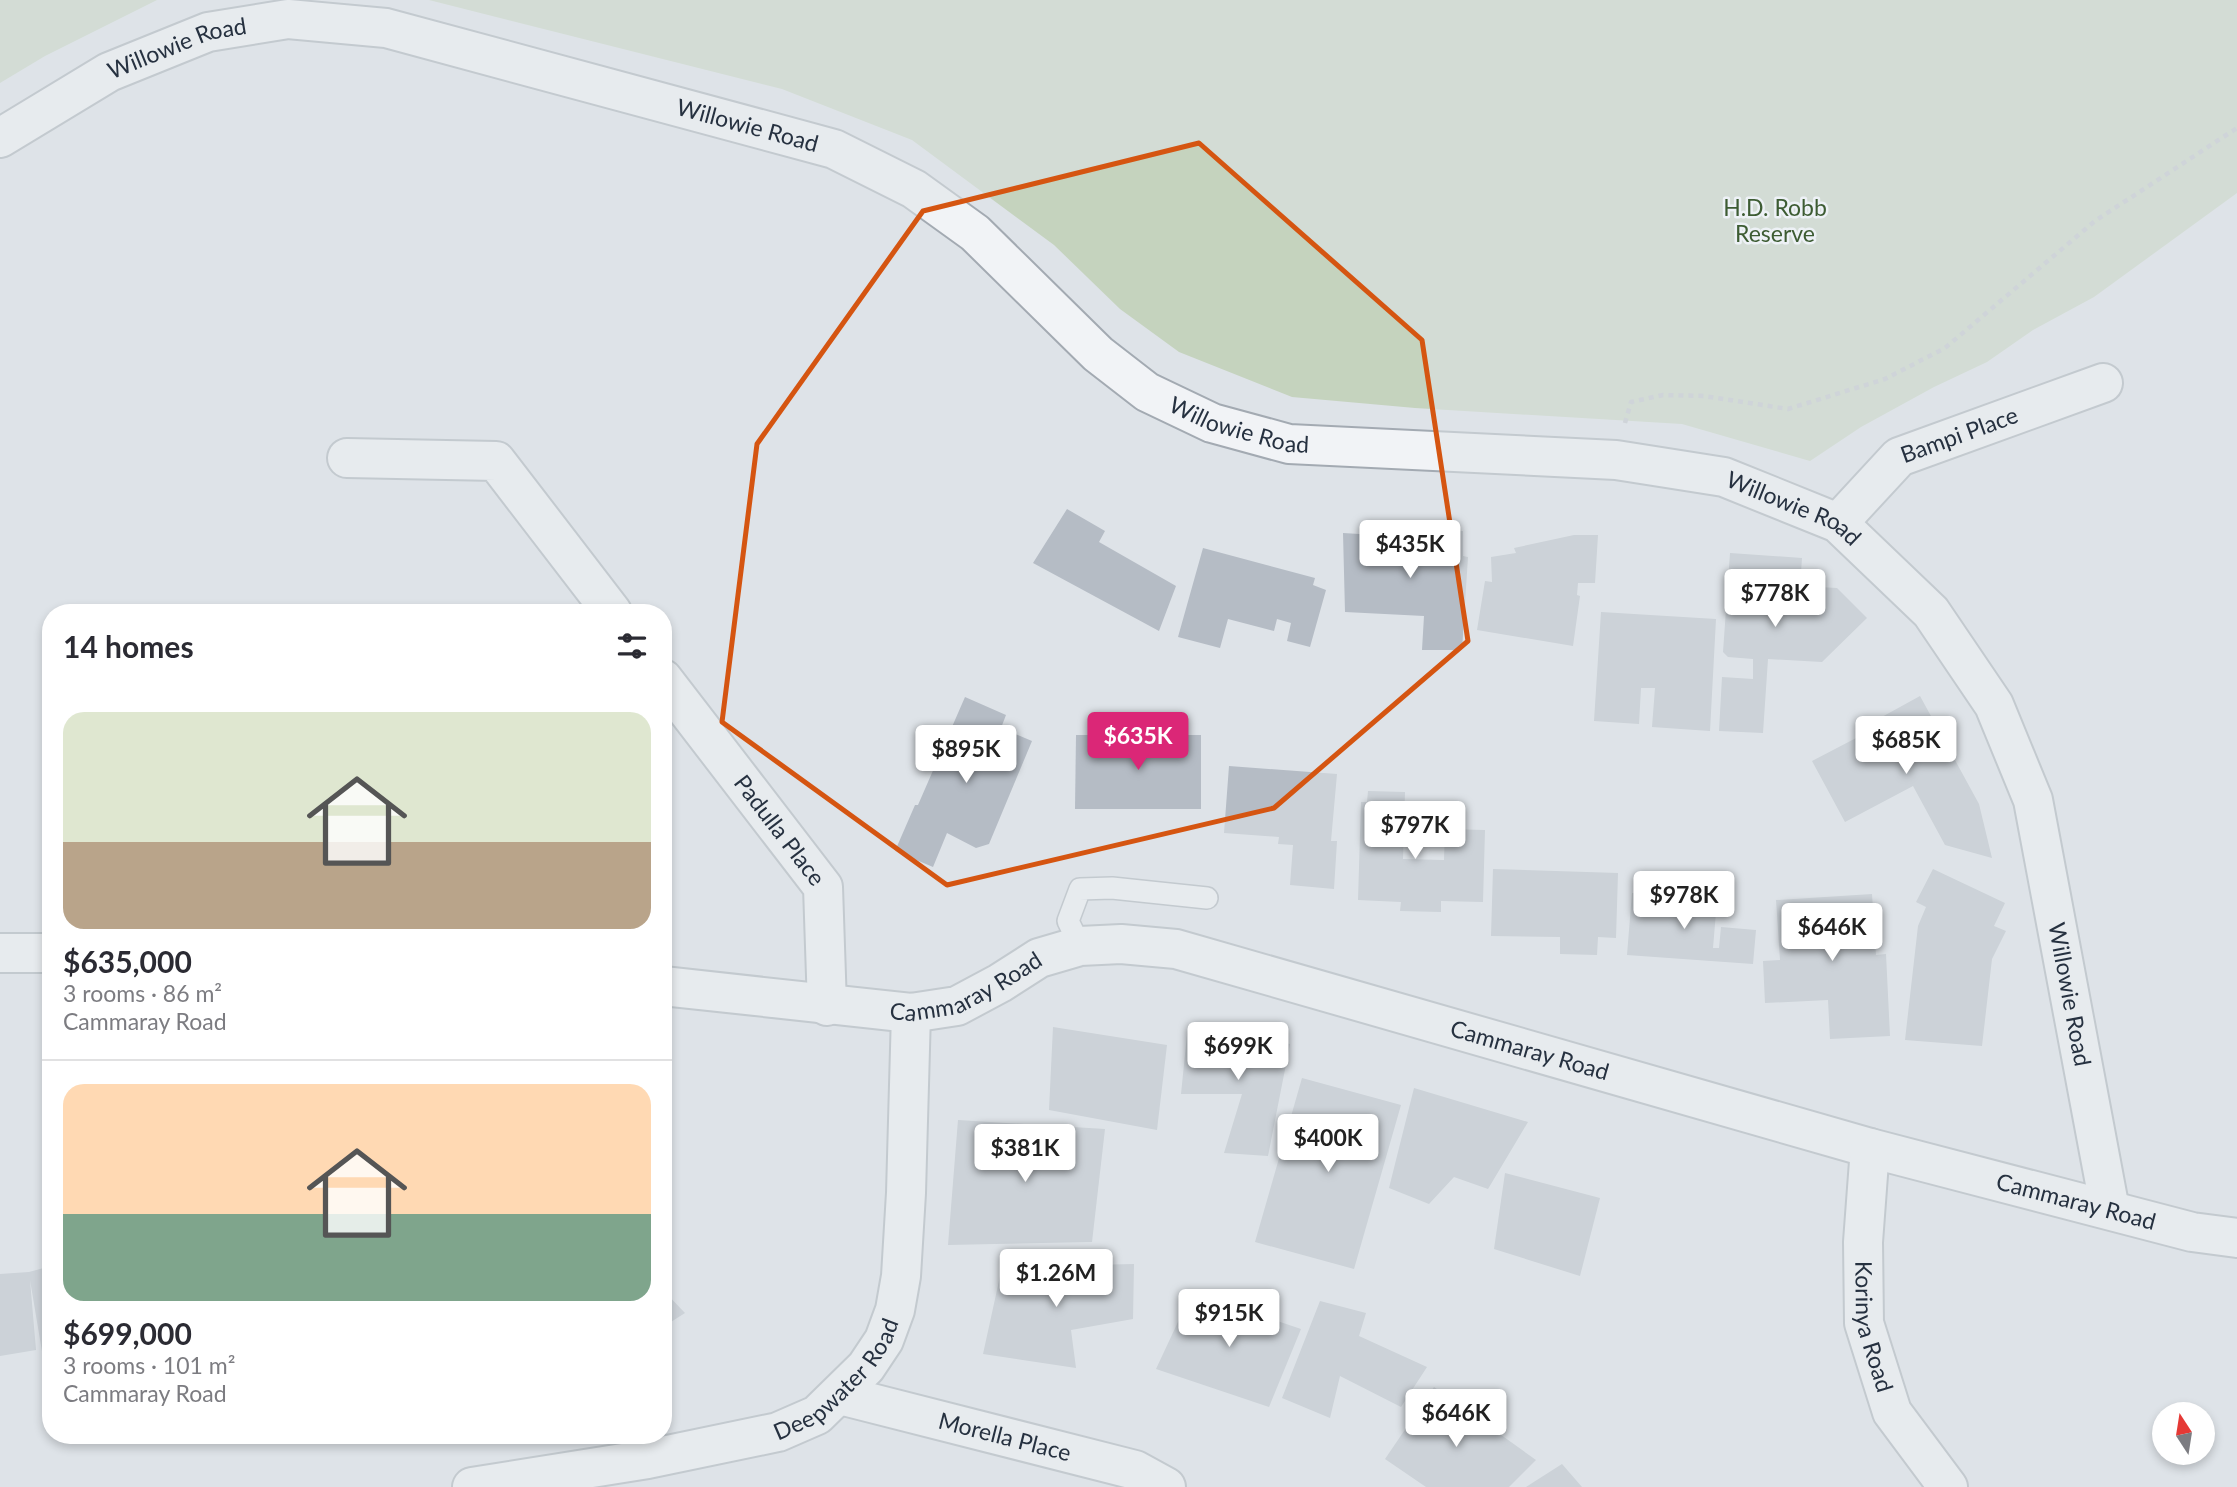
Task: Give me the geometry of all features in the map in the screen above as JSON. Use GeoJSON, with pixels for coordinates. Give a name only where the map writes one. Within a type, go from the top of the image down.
{"type":"FeatureCollection","features":[{"type":"Feature","properties":{"kind":"street","name":"Willowie Road"},"geometry":{"type":"LineString","coordinates":[[0,138],[109,72],[208,32],[288,19],[386,28],[834,149],[914,189],[975,233],[1098,355],[1147,392],[1212,423],[1289,444],[1616,460],[1724,477],[1838,523],[1931,612],[1994,705],[2033,800],[2110,1210]]}},
{"type":"Feature","properties":{"kind":"street","name":"Bampi Place"},"geometry":{"type":"LineString","coordinates":[[1838,523],[1899,457],[2103,383]]}},
{"type":"Feature","properties":{"kind":"street"},"geometry":{"type":"LineString","coordinates":[[347,458],[496,461],[606,604]]}},
{"type":"Feature","properties":{"kind":"street","name":"Padulla Place"},"geometry":{"type":"LineString","coordinates":[[672,691],[823,887],[827,1006]]}},
{"type":"Feature","properties":{"kind":"street","name":"Cammaray Road"},"geometry":{"type":"LineString","coordinates":[[672,987],[911,1013],[957,1006],[1039,958],[1080,946],[1121,944],[1177,949],[1870,1148],[2192,1232],[2237,1238]]}},
{"type":"Feature","properties":{"kind":"street"},"geometry":{"type":"LineString","coordinates":[[0,953],[42,953]]}},
{"type":"Feature","properties":{"kind":"street","name":"Deepwater Road"},"geometry":{"type":"LineString","coordinates":[[472,1487],[648,1460],[778,1432],[817,1415],[866,1367],[884,1340],[901,1276],[911,1013]]}},
{"type":"Feature","properties":{"kind":"street","name":"Korinya Road"},"geometry":{"type":"LineString","coordinates":[[1870,1148],[1863,1242],[1864,1323],[1892,1412],[1948,1487]]}},
{"type":"Feature","properties":{"kind":"street","name":"Morella Place"},"geometry":{"type":"LineString","coordinates":[[840,1395],[1135,1470],[1166,1487]]}},
{"type":"Feature","properties":{"kind":"lane"},"geometry":{"type":"LineString","coordinates":[[1080,946],[1068,921],[1080,889],[1112,888],[1207,898]]}},
{"type":"Feature","properties":{"kind":"path"},"geometry":{"type":"LineString","coordinates":[[1616,460],[1631,401],[1663,396],[1704,396],[1788,409],[1885,379],[1945,348],[2095,221],[2237,128]]}},
{"type":"Feature","properties":{"kind":"highlighted area"},"geometry":{"type":"Polygon","coordinates":[[[1199,143],[1422,340],[1468,641],[1274,808],[947,885],[722,722],[757,444],[923,211],[1199,143]]]}},
{"type":"Feature","properties":{"kind":"green space"},"geometry":{"type":"Polygon","coordinates":[[[0,0],[157,0],[45,56],[0,83],[0,0]]]}},
{"type":"Feature","properties":{"kind":"green space","name":"H.D. Robb Reserve"},"geometry":{"type":"Polygon","coordinates":[[[429,0],[2237,0],[2237,193],[2094,297],[2033,330],[1987,362],[1861,427],[1810,461],[1682,424],[1415,408],[1292,397],[1179,352],[1120,309],[1054,245],[912,140],[782,89],[429,0]]]}},
{"type":"Feature","properties":{"kind":"building"},"geometry":{"type":"Polygon","coordinates":[[[1067,509],[1105,531],[1099,542],[1176,586],[1159,631],[1033,563],[1067,509]]]}},
{"type":"Feature","properties":{"kind":"building"},"geometry":{"type":"Polygon","coordinates":[[[1406,528],[1463,531],[1463,556],[1468,557],[1462,650],[1422,650],[1424,616],[1345,612],[1343,533],[1376,535],[1376,529],[1406,531],[1406,528]]]}},
{"type":"Feature","properties":{"kind":"building"},"geometry":{"type":"Polygon","coordinates":[[[1574,535],[1598,535],[1595,583],[1578,583],[1577,595],[1580,596],[1573,646],[1477,630],[1485,581],[1492,582],[1491,557],[1516,553],[1514,548],[1574,535]]]}},
{"type":"Feature","properties":{"kind":"building"},"geometry":{"type":"Polygon","coordinates":[[[1203,548],[1315,578],[1313,585],[1326,590],[1310,647],[1287,641],[1291,623],[1277,619],[1274,631],[1228,619],[1220,648],[1178,637],[1203,548]]]}},
{"type":"Feature","properties":{"kind":"building"},"geometry":{"type":"Polygon","coordinates":[[[1730,553],[1802,558],[1800,586],[1837,588],[1867,618],[1822,662],[1768,659],[1763,733],[1719,731],[1722,677],[1753,679],[1753,659],[1728,657],[1723,652],[1730,553]]]}},
{"type":"Feature","properties":{"kind":"building"},"geometry":{"type":"Polygon","coordinates":[[[1601,612],[1716,619],[1710,731],[1652,727],[1655,688],[1641,688],[1639,724],[1594,721],[1601,612]]]}},
{"type":"Feature","properties":{"kind":"building"},"geometry":{"type":"Polygon","coordinates":[[[1920,696],[1979,804],[1992,858],[1945,845],[1913,786],[1845,822],[1812,761],[1883,724],[1880,718],[1920,696]]]}},
{"type":"Feature","properties":{"kind":"building"},"geometry":{"type":"Polygon","coordinates":[[[965,697],[1006,715],[1001,728],[1032,741],[989,844],[976,848],[947,833],[933,867],[895,851],[965,697]]]}},
{"type":"Feature","properties":{"kind":"building"},"geometry":{"type":"Polygon","coordinates":[[[1076,735],[1201,735],[1201,809],[1075,809],[1076,735]]]}},
{"type":"Feature","properties":{"kind":"building"},"geometry":{"type":"Polygon","coordinates":[[[1229,766],[1337,774],[1331,841],[1337,841],[1334,889],[1290,885],[1293,845],[1278,844],[1279,837],[1224,833],[1229,766]]]}},
{"type":"Feature","properties":{"kind":"building"},"geometry":{"type":"Polygon","coordinates":[[[1368,791],[1405,792],[1403,859],[1444,860],[1445,829],[1485,830],[1483,902],[1441,901],[1441,912],[1400,911],[1401,902],[1358,900],[1361,802],[1367,802],[1368,791]]]}},
{"type":"Feature","properties":{"kind":"building"},"geometry":{"type":"Polygon","coordinates":[[[1493,869],[1618,873],[1616,938],[1598,937],[1597,955],[1560,954],[1560,937],[1491,936],[1493,869]]]}},
{"type":"Feature","properties":{"kind":"building"},"geometry":{"type":"Polygon","coordinates":[[[1933,869],[2005,903],[1994,926],[2006,931],[1992,959],[1982,1046],[1905,1040],[1918,926],[1926,907],[1916,902],[1933,869]]]}},
{"type":"Feature","properties":{"kind":"building"},"geometry":{"type":"Polygon","coordinates":[[[1632,893],[1717,900],[1713,948],[1719,948],[1721,927],[1756,930],[1753,964],[1627,955],[1632,893]]]}},
{"type":"Feature","properties":{"kind":"building"},"geometry":{"type":"Polygon","coordinates":[[[1872,894],[1876,955],[1886,954],[1890,1036],[1830,1039],[1828,1000],[1765,1003],[1763,961],[1780,960],[1776,900],[1872,894]]]}},
{"type":"Feature","properties":{"kind":"building"},"geometry":{"type":"Polygon","coordinates":[[[1188,1025],[1290,1044],[1268,1156],[1224,1153],[1242,1094],[1181,1094],[1188,1025]]]}},
{"type":"Feature","properties":{"kind":"building"},"geometry":{"type":"Polygon","coordinates":[[[1053,1027],[1167,1045],[1157,1130],[1049,1110],[1053,1027]]]}},
{"type":"Feature","properties":{"kind":"building"},"geometry":{"type":"Polygon","coordinates":[[[1302,1078],[1401,1105],[1354,1269],[1255,1242],[1302,1078]]]}},
{"type":"Feature","properties":{"kind":"building"},"geometry":{"type":"Polygon","coordinates":[[[1414,1088],[1528,1122],[1488,1189],[1454,1177],[1429,1204],[1389,1188],[1414,1088]]]}},
{"type":"Feature","properties":{"kind":"building"},"geometry":{"type":"Polygon","coordinates":[[[958,1120],[1105,1129],[1092,1242],[948,1245],[958,1120]]]}},
{"type":"Feature","properties":{"kind":"building"},"geometry":{"type":"Polygon","coordinates":[[[1505,1173],[1600,1198],[1580,1276],[1494,1249],[1505,1173]]]}},
{"type":"Feature","properties":{"kind":"building"},"geometry":{"type":"Polygon","coordinates":[[[1134,1264],[1133,1319],[1071,1330],[1076,1368],[983,1354],[1002,1267],[1134,1264]]]}},
{"type":"Feature","properties":{"kind":"building"},"geometry":{"type":"Polygon","coordinates":[[[42,1268],[42,1351],[30,1280],[36,1350],[0,1356],[0,1274],[42,1268]]]}},
{"type":"Feature","properties":{"kind":"building"},"geometry":{"type":"Polygon","coordinates":[[[1192,1292],[1301,1329],[1269,1407],[1156,1369],[1192,1292]]]}},
{"type":"Feature","properties":{"kind":"building"},"geometry":{"type":"Polygon","coordinates":[[[672,1299],[685,1313],[672,1321],[672,1299]]]}},
{"type":"Feature","properties":{"kind":"building"},"geometry":{"type":"Polygon","coordinates":[[[1320,1301],[1366,1313],[1359,1336],[1427,1367],[1401,1407],[1340,1376],[1330,1418],[1282,1398],[1320,1301]]]}},
{"type":"Feature","properties":{"kind":"building"},"geometry":{"type":"Polygon","coordinates":[[[1434,1387],[1536,1460],[1509,1487],[1426,1487],[1385,1459],[1434,1387]]]}},
{"type":"Feature","properties":{"kind":"building"},"geometry":{"type":"Polygon","coordinates":[[[1562,1464],[1582,1487],[1526,1487],[1562,1464]]]}}]}
